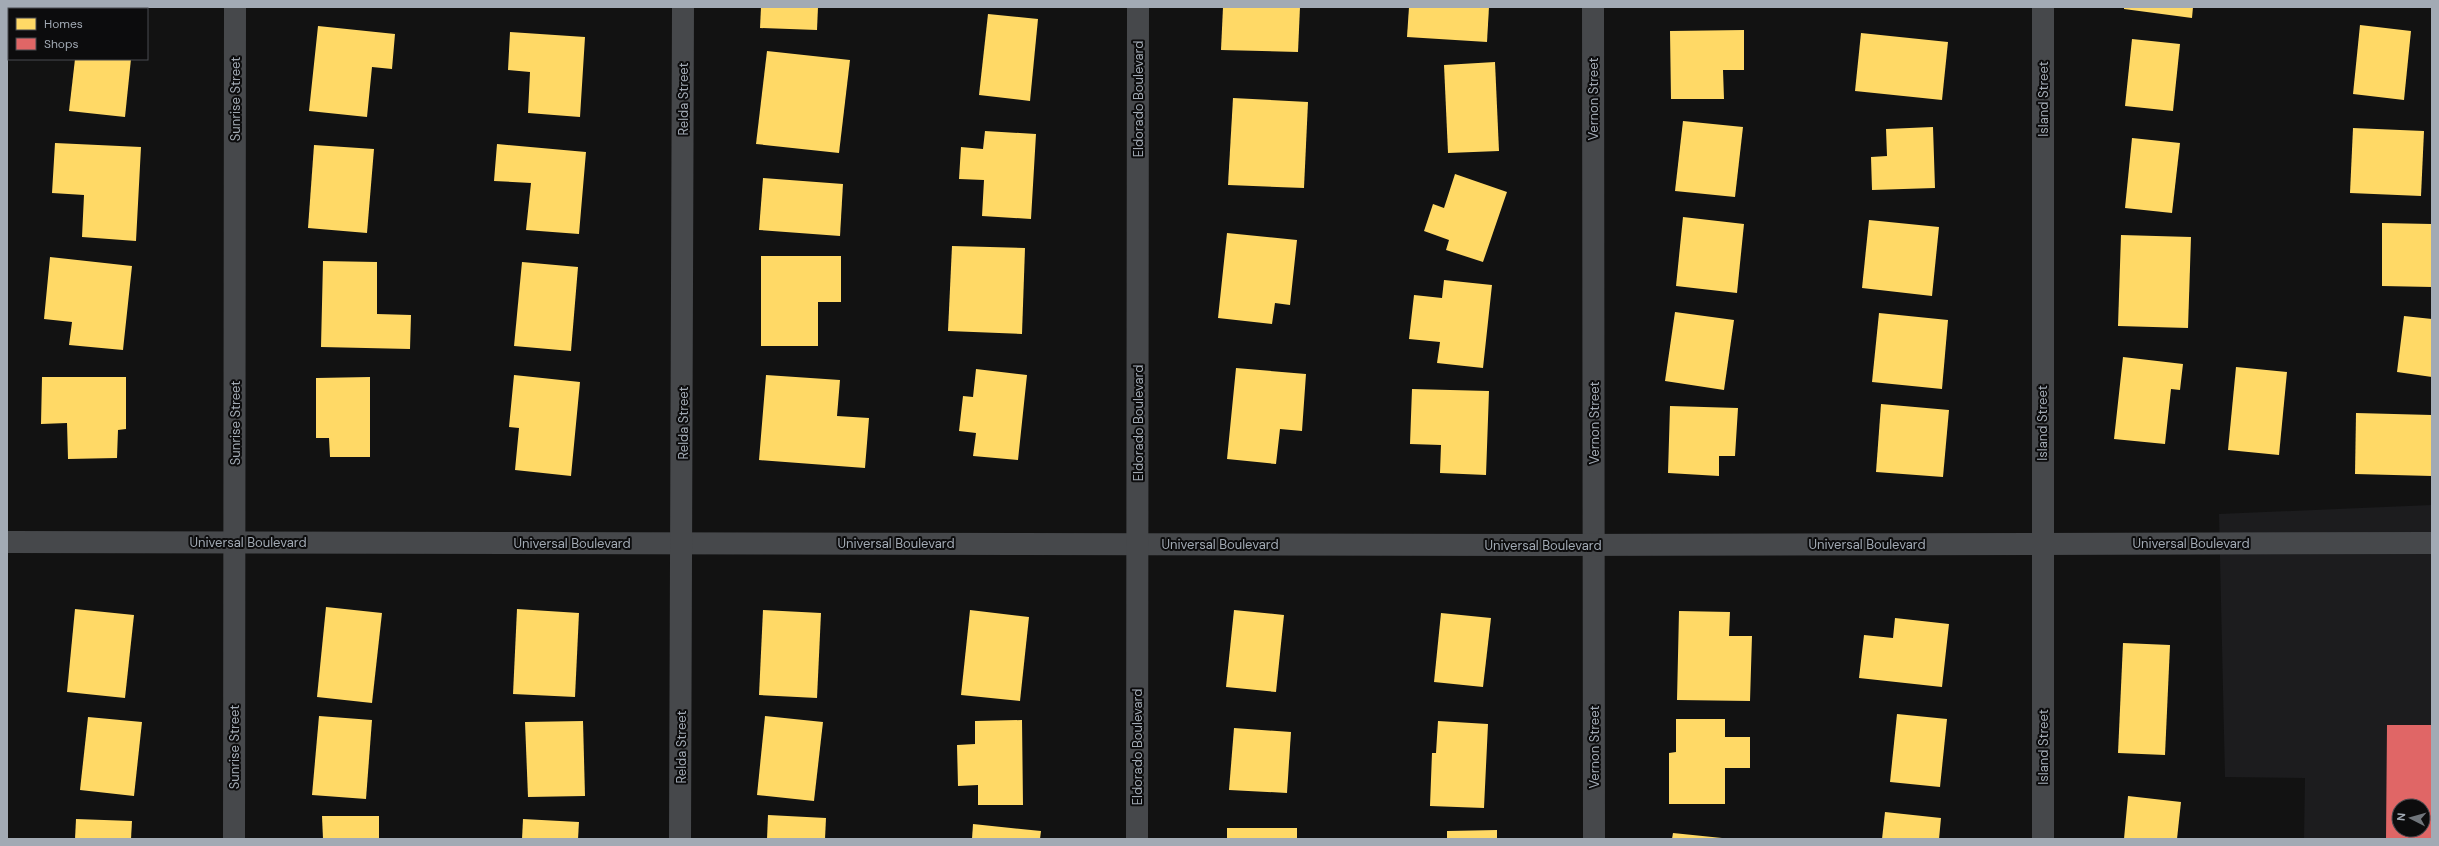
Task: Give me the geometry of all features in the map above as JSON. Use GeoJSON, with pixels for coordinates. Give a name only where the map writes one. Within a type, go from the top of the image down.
{"type":"FeatureCollection","features":[{"type":"Feature","properties":{"kind":"street","name":"Sunrise Street"},"geometry":{"type":"LineString","coordinates":[[234,839],[235,7]]}},
{"type":"Feature","properties":{"kind":"street","name":"Relda Street"},"geometry":{"type":"LineString","coordinates":[[680,839],[683,7]]}},
{"type":"Feature","properties":{"kind":"street","name":"Eldorado Boulevard"},"geometry":{"type":"LineString","coordinates":[[1137,839],[1138,7]]}},
{"type":"Feature","properties":{"kind":"street","name":"Vernon Street"},"geometry":{"type":"LineString","coordinates":[[1593,7],[1594,839]]}},
{"type":"Feature","properties":{"kind":"street","name":"Island Street"},"geometry":{"type":"LineString","coordinates":[[2043,7],[2043,839]]}},
{"type":"Feature","properties":{"kind":"street","name":"Universal Boulevard"},"geometry":{"type":"LineString","coordinates":[[7,542],[1594,545],[2432,543]]}},
{"type":"Feature","properties":{"kind":"shaded area"},"geometry":{"type":"Polygon","coordinates":[[[2432,505],[2432,839],[2304,839],[2305,778],[2225,777],[2219,514],[2432,505]]]}},
{"type":"Feature","properties":{"kind":"building: Homes"},"geometry":{"type":"Polygon","coordinates":[[[761,7],[818,7],[817,30],[760,28],[761,7]]]}},
{"type":"Feature","properties":{"kind":"building: Homes"},"geometry":{"type":"Polygon","coordinates":[[[1223,7],[1300,7],[1298,52],[1221,50],[1223,7]]]}},
{"type":"Feature","properties":{"kind":"building: Homes"},"geometry":{"type":"Polygon","coordinates":[[[1409,7],[1489,7],[1487,42],[1407,37],[1409,7]]]}},
{"type":"Feature","properties":{"kind":"building: Homes"},"geometry":{"type":"Polygon","coordinates":[[[2124,7],[2193,7],[2192,18],[2124,9],[2124,7]]]}},
{"type":"Feature","properties":{"kind":"building: Homes"},"geometry":{"type":"Polygon","coordinates":[[[988,14],[1038,19],[1030,101],[979,95],[988,14]]]}},
{"type":"Feature","properties":{"kind":"building: Homes"},"geometry":{"type":"Polygon","coordinates":[[[2360,25],[2411,31],[2404,100],[2353,94],[2360,25]]]}},
{"type":"Feature","properties":{"kind":"building: Homes"},"geometry":{"type":"Polygon","coordinates":[[[318,26],[395,34],[392,69],[372,67],[367,117],[309,111],[318,26]]]}},
{"type":"Feature","properties":{"kind":"building: Homes"},"geometry":{"type":"Polygon","coordinates":[[[1744,30],[1744,70],[1723,70],[1724,99],[1671,99],[1670,31],[1744,30]]]}},
{"type":"Feature","properties":{"kind":"building: Homes"},"geometry":{"type":"Polygon","coordinates":[[[510,32],[585,37],[580,117],[528,113],[530,72],[508,70],[510,32]]]}},
{"type":"Feature","properties":{"kind":"building: Homes"},"geometry":{"type":"Polygon","coordinates":[[[1861,33],[1948,42],[1942,100],[1855,91],[1861,33]]]}},
{"type":"Feature","properties":{"kind":"building: Homes"},"geometry":{"type":"Polygon","coordinates":[[[2132,39],[2180,44],[2173,111],[2125,106],[2132,39]]]}},
{"type":"Feature","properties":{"kind":"building: Homes"},"geometry":{"type":"Polygon","coordinates":[[[767,51],[850,60],[839,153],[756,144],[767,51]]]}},
{"type":"Feature","properties":{"kind":"building: Homes"},"geometry":{"type":"Polygon","coordinates":[[[75,60],[131,60],[125,117],[69,111],[75,60]]]}},
{"type":"Feature","properties":{"kind":"building: Homes"},"geometry":{"type":"Polygon","coordinates":[[[1495,62],[1499,151],[1448,153],[1444,65],[1495,62]]]}},
{"type":"Feature","properties":{"kind":"building: Homes"},"geometry":{"type":"Polygon","coordinates":[[[1233,98],[1308,102],[1304,188],[1228,185],[1233,98]]]}},
{"type":"Feature","properties":{"kind":"building: Homes"},"geometry":{"type":"Polygon","coordinates":[[[1683,121],[1743,127],[1735,197],[1675,191],[1683,121]]]}},
{"type":"Feature","properties":{"kind":"building: Homes"},"geometry":{"type":"Polygon","coordinates":[[[1933,127],[1935,188],[1872,190],[1871,157],[1887,156],[1886,129],[1933,127]]]}},
{"type":"Feature","properties":{"kind":"building: Homes"},"geometry":{"type":"Polygon","coordinates":[[[2353,128],[2424,131],[2421,196],[2350,193],[2353,128]]]}},
{"type":"Feature","properties":{"kind":"building: Homes"},"geometry":{"type":"Polygon","coordinates":[[[985,131],[1036,134],[1031,219],[982,216],[984,180],[959,179],[961,147],[983,149],[985,131]]]}},
{"type":"Feature","properties":{"kind":"building: Homes"},"geometry":{"type":"Polygon","coordinates":[[[2132,138],[2180,143],[2172,213],[2125,208],[2132,138]]]}},
{"type":"Feature","properties":{"kind":"building: Homes"},"geometry":{"type":"Polygon","coordinates":[[[55,143],[141,147],[136,241],[82,237],[84,195],[52,193],[55,143]]]}},
{"type":"Feature","properties":{"kind":"building: Homes"},"geometry":{"type":"Polygon","coordinates":[[[497,144],[586,152],[579,234],[526,230],[531,183],[494,181],[497,144]]]}},
{"type":"Feature","properties":{"kind":"building: Homes"},"geometry":{"type":"Polygon","coordinates":[[[314,145],[374,149],[367,233],[308,228],[314,145]]]}},
{"type":"Feature","properties":{"kind":"building: Homes"},"geometry":{"type":"Polygon","coordinates":[[[1455,174],[1507,192],[1483,262],[1446,250],[1449,240],[1424,231],[1433,204],[1444,208],[1455,174]]]}},
{"type":"Feature","properties":{"kind":"building: Homes"},"geometry":{"type":"Polygon","coordinates":[[[763,178],[843,184],[840,236],[759,230],[763,178]]]}},
{"type":"Feature","properties":{"kind":"building: Homes"},"geometry":{"type":"Polygon","coordinates":[[[1683,217],[1744,224],[1737,293],[1676,286],[1683,217]]]}},
{"type":"Feature","properties":{"kind":"building: Homes"},"geometry":{"type":"Polygon","coordinates":[[[1869,220],[1939,227],[1932,296],[1862,288],[1869,220]]]}},
{"type":"Feature","properties":{"kind":"building: Homes"},"geometry":{"type":"Polygon","coordinates":[[[2382,223],[2432,224],[2432,287],[2382,286],[2382,223]]]}},
{"type":"Feature","properties":{"kind":"building: Homes"},"geometry":{"type":"Polygon","coordinates":[[[1227,233],[1297,240],[1290,305],[1275,303],[1272,324],[1218,318],[1227,233]]]}},
{"type":"Feature","properties":{"kind":"building: Homes"},"geometry":{"type":"Polygon","coordinates":[[[2121,235],[2191,237],[2188,328],[2118,326],[2121,235]]]}},
{"type":"Feature","properties":{"kind":"building: Homes"},"geometry":{"type":"Polygon","coordinates":[[[952,246],[1025,248],[1022,334],[948,331],[952,246]]]}},
{"type":"Feature","properties":{"kind":"building: Homes"},"geometry":{"type":"Polygon","coordinates":[[[761,256],[841,256],[841,302],[818,302],[818,346],[761,346],[761,256]]]}},
{"type":"Feature","properties":{"kind":"building: Homes"},"geometry":{"type":"Polygon","coordinates":[[[50,257],[132,266],[123,350],[69,345],[72,322],[44,319],[50,257]]]}},
{"type":"Feature","properties":{"kind":"building: Homes"},"geometry":{"type":"Polygon","coordinates":[[[323,261],[377,262],[377,314],[411,315],[410,349],[321,347],[323,261]]]}},
{"type":"Feature","properties":{"kind":"building: Homes"},"geometry":{"type":"Polygon","coordinates":[[[522,262],[578,267],[571,351],[514,346],[522,262]]]}},
{"type":"Feature","properties":{"kind":"building: Homes"},"geometry":{"type":"Polygon","coordinates":[[[1444,280],[1492,285],[1483,368],[1437,363],[1440,342],[1409,339],[1414,295],[1442,298],[1444,280]]]}},
{"type":"Feature","properties":{"kind":"building: Homes"},"geometry":{"type":"Polygon","coordinates":[[[1675,312],[1734,320],[1724,390],[1665,381],[1675,312]]]}},
{"type":"Feature","properties":{"kind":"building: Homes"},"geometry":{"type":"Polygon","coordinates":[[[1879,313],[1948,320],[1942,389],[1872,382],[1879,313]]]}},
{"type":"Feature","properties":{"kind":"building: Homes"},"geometry":{"type":"Polygon","coordinates":[[[2404,316],[2432,319],[2432,377],[2397,372],[2404,316]]]}},
{"type":"Feature","properties":{"kind":"building: Homes"},"geometry":{"type":"Polygon","coordinates":[[[2123,357],[2183,364],[2180,390],[2171,389],[2165,444],[2114,439],[2123,357]]]}},
{"type":"Feature","properties":{"kind":"building: Homes"},"geometry":{"type":"Polygon","coordinates":[[[2236,367],[2287,372],[2279,455],[2228,450],[2236,367]]]}},
{"type":"Feature","properties":{"kind":"building: Homes"},"geometry":{"type":"Polygon","coordinates":[[[1236,368],[1306,374],[1302,431],[1280,429],[1276,464],[1227,459],[1236,368]]]}},
{"type":"Feature","properties":{"kind":"building: Homes"},"geometry":{"type":"Polygon","coordinates":[[[976,369],[1027,375],[1018,460],[973,456],[976,433],[959,431],[963,396],[973,397],[976,369]]]}},
{"type":"Feature","properties":{"kind":"building: Homes"},"geometry":{"type":"Polygon","coordinates":[[[514,375],[580,382],[571,476],[515,470],[519,428],[509,427],[514,375]]]}},
{"type":"Feature","properties":{"kind":"building: Homes"},"geometry":{"type":"Polygon","coordinates":[[[766,375],[840,380],[837,416],[869,418],[865,468],[759,460],[766,375]]]}},
{"type":"Feature","properties":{"kind":"building: Homes"},"geometry":{"type":"Polygon","coordinates":[[[42,377],[126,377],[126,429],[118,430],[117,458],[68,459],[67,423],[41,424],[42,377]]]}},
{"type":"Feature","properties":{"kind":"building: Homes"},"geometry":{"type":"Polygon","coordinates":[[[370,377],[370,457],[330,457],[329,438],[316,438],[316,378],[370,377]]]}},
{"type":"Feature","properties":{"kind":"building: Homes"},"geometry":{"type":"Polygon","coordinates":[[[1412,389],[1489,391],[1486,475],[1440,473],[1441,445],[1410,444],[1412,389]]]}},
{"type":"Feature","properties":{"kind":"building: Homes"},"geometry":{"type":"Polygon","coordinates":[[[1881,404],[1949,410],[1943,477],[1876,472],[1881,404]]]}},
{"type":"Feature","properties":{"kind":"building: Homes"},"geometry":{"type":"Polygon","coordinates":[[[1670,406],[1738,408],[1735,456],[1719,456],[1719,476],[1668,473],[1670,406]]]}},
{"type":"Feature","properties":{"kind":"building: Homes"},"geometry":{"type":"Polygon","coordinates":[[[2356,413],[2432,415],[2432,476],[2355,474],[2356,413]]]}},
{"type":"Feature","properties":{"kind":"building: Homes"},"geometry":{"type":"Polygon","coordinates":[[[326,607],[382,613],[372,703],[317,697],[326,607]]]}},
{"type":"Feature","properties":{"kind":"building: Homes"},"geometry":{"type":"Polygon","coordinates":[[[75,609],[134,615],[125,698],[67,692],[75,609]]]}},
{"type":"Feature","properties":{"kind":"building: Homes"},"geometry":{"type":"Polygon","coordinates":[[[517,609],[579,613],[575,697],[513,694],[517,609]]]}},
{"type":"Feature","properties":{"kind":"building: Homes"},"geometry":{"type":"Polygon","coordinates":[[[763,610],[821,613],[817,698],[759,695],[763,610]]]}},
{"type":"Feature","properties":{"kind":"building: Homes"},"geometry":{"type":"Polygon","coordinates":[[[970,610],[1029,617],[1020,701],[961,695],[970,610]]]}},
{"type":"Feature","properties":{"kind":"building: Homes"},"geometry":{"type":"Polygon","coordinates":[[[1234,610],[1284,615],[1276,692],[1226,687],[1234,610]]]}},
{"type":"Feature","properties":{"kind":"building: Homes"},"geometry":{"type":"Polygon","coordinates":[[[1679,611],[1730,612],[1729,636],[1752,636],[1750,701],[1677,700],[1679,611]]]}},
{"type":"Feature","properties":{"kind":"building: Homes"},"geometry":{"type":"Polygon","coordinates":[[[1441,613],[1491,618],[1483,687],[1434,682],[1441,613]]]}},
{"type":"Feature","properties":{"kind":"building: Homes"},"geometry":{"type":"Polygon","coordinates":[[[1895,618],[1949,624],[1942,687],[1859,678],[1864,635],[1893,638],[1895,618]]]}},
{"type":"Feature","properties":{"kind":"building: Homes"},"geometry":{"type":"Polygon","coordinates":[[[2123,643],[2170,645],[2165,755],[2118,753],[2123,643]]]}},
{"type":"Feature","properties":{"kind":"building: Homes"},"geometry":{"type":"Polygon","coordinates":[[[1897,714],[1947,719],[1940,787],[1890,782],[1897,714]]]}},
{"type":"Feature","properties":{"kind":"building: Homes"},"geometry":{"type":"Polygon","coordinates":[[[319,716],[372,720],[366,799],[312,795],[319,716]]]}},
{"type":"Feature","properties":{"kind":"building: Homes"},"geometry":{"type":"Polygon","coordinates":[[[765,716],[823,722],[814,801],[757,795],[765,716]]]}},
{"type":"Feature","properties":{"kind":"building: Homes"},"geometry":{"type":"Polygon","coordinates":[[[88,717],[142,722],[134,796],[80,790],[88,717]]]}},
{"type":"Feature","properties":{"kind":"building: Homes"},"geometry":{"type":"Polygon","coordinates":[[[1676,719],[1725,719],[1725,737],[1750,737],[1750,768],[1725,768],[1725,804],[1669,804],[1669,753],[1676,752],[1676,719]]]}},
{"type":"Feature","properties":{"kind":"building: Homes"},"geometry":{"type":"Polygon","coordinates":[[[1022,720],[1023,805],[978,805],[978,785],[958,786],[957,745],[975,744],[975,721],[1022,720]]]}},
{"type":"Feature","properties":{"kind":"building: Homes"},"geometry":{"type":"Polygon","coordinates":[[[583,721],[585,796],[528,797],[525,722],[583,721]]]}},
{"type":"Feature","properties":{"kind":"building: Homes"},"geometry":{"type":"Polygon","coordinates":[[[1438,721],[1488,724],[1484,808],[1430,806],[1432,753],[1436,753],[1438,721]]]}},
{"type":"Feature","properties":{"kind":"building: Homes"},"geometry":{"type":"Polygon","coordinates":[[[1234,728],[1291,732],[1287,793],[1229,790],[1234,728]]]}},
{"type":"Feature","properties":{"kind":"building: Homes"},"geometry":{"type":"Polygon","coordinates":[[[2128,796],[2181,802],[2177,839],[2124,839],[2128,796]]]}},
{"type":"Feature","properties":{"kind":"building: Homes"},"geometry":{"type":"Polygon","coordinates":[[[1885,812],[1941,818],[1939,839],[1882,839],[1885,812]]]}},
{"type":"Feature","properties":{"kind":"building: Homes"},"geometry":{"type":"Polygon","coordinates":[[[768,815],[826,818],[825,839],[767,839],[768,815]]]}},
{"type":"Feature","properties":{"kind":"building: Homes"},"geometry":{"type":"Polygon","coordinates":[[[322,816],[379,816],[379,839],[323,839],[322,816]]]}},
{"type":"Feature","properties":{"kind":"building: Homes"},"geometry":{"type":"Polygon","coordinates":[[[76,819],[132,821],[131,839],[75,839],[76,819]]]}},
{"type":"Feature","properties":{"kind":"building: Homes"},"geometry":{"type":"Polygon","coordinates":[[[523,819],[579,822],[578,839],[522,839],[523,819]]]}},
{"type":"Feature","properties":{"kind":"building: Homes"},"geometry":{"type":"Polygon","coordinates":[[[973,824],[1041,831],[1040,839],[972,839],[973,824]]]}},
{"type":"Feature","properties":{"kind":"building: Homes"},"geometry":{"type":"Polygon","coordinates":[[[1227,828],[1297,828],[1297,839],[1227,839],[1227,828]]]}},
{"type":"Feature","properties":{"kind":"building: Homes"},"geometry":{"type":"Polygon","coordinates":[[[1497,830],[1497,839],[1447,839],[1447,831],[1497,830]]]}},
{"type":"Feature","properties":{"kind":"building: Homes"},"geometry":{"type":"Polygon","coordinates":[[[1673,833],[1722,838],[1722,839],[1672,839],[1673,833]]]}},
{"type":"Feature","properties":{"kind":"building: Shops"},"geometry":{"type":"Polygon","coordinates":[[[2387,725],[2432,725],[2432,839],[2386,839],[2387,725]]]}}]}
